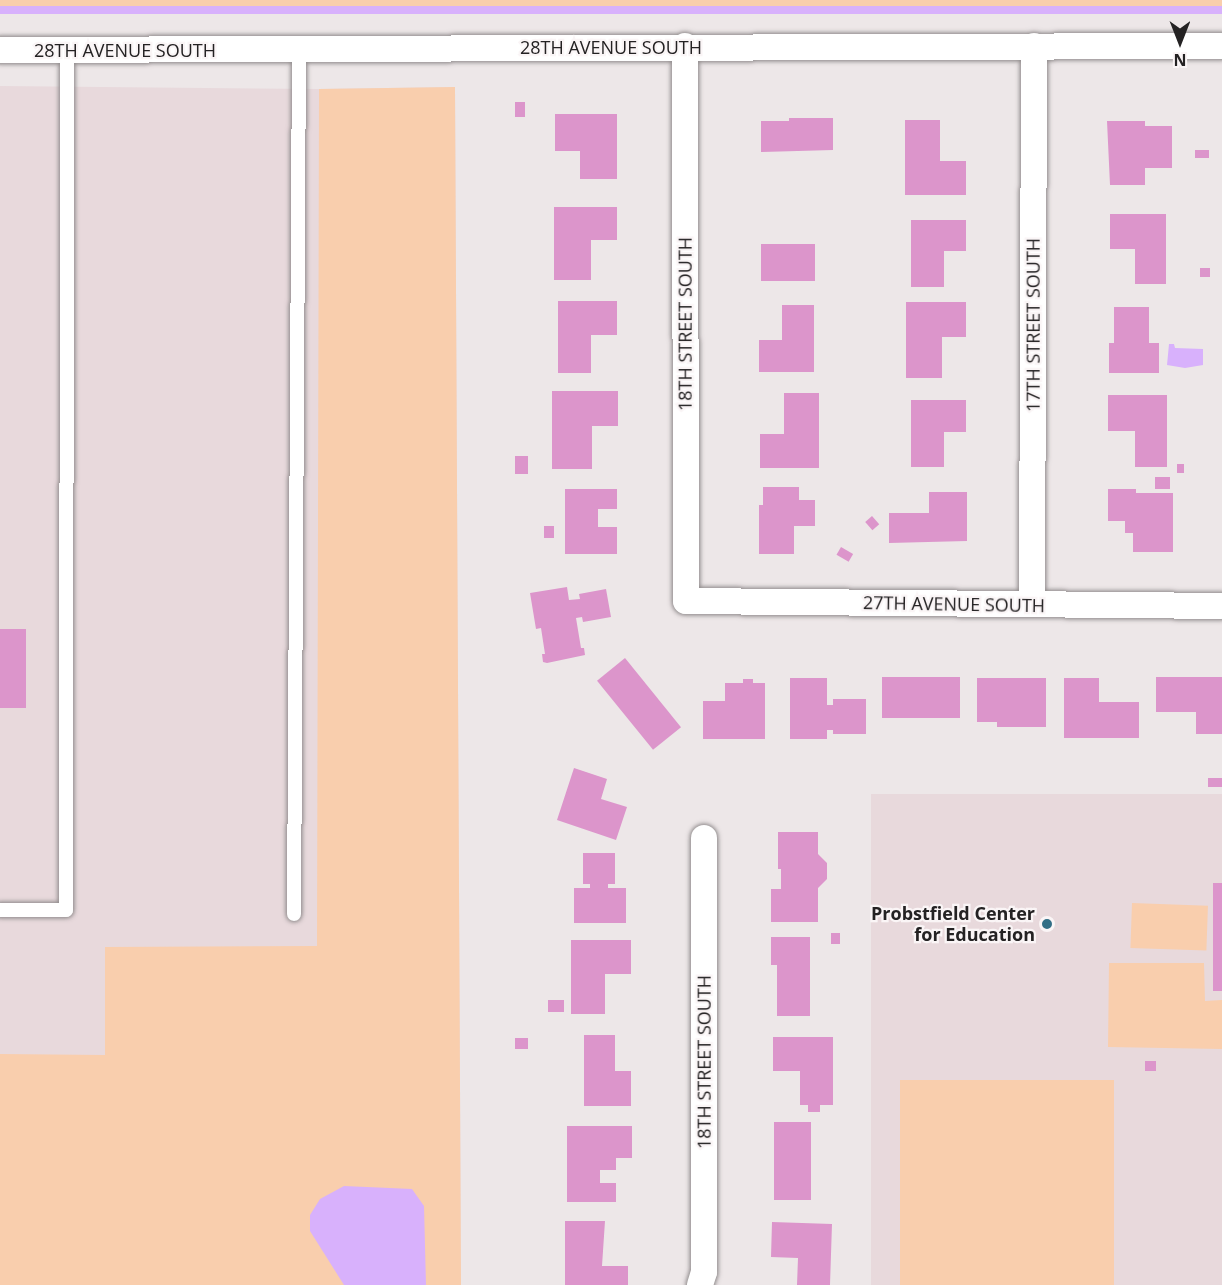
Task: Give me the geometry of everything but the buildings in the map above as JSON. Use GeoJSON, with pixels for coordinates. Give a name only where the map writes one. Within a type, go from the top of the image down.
{"type":"FeatureCollection","features":[{"type":"Feature","properties":{"kind":"street","name":"18TH STREET SOUTH"},"geometry":{"type":"LineString","coordinates":[[685,46],[686,601]]}},
{"type":"Feature","properties":{"kind":"street","name":"17TH STREET SOUTH"},"geometry":{"type":"LineString","coordinates":[[1032,604],[1034,46]]}},
{"type":"Feature","properties":{"kind":"street","name":"28TH AVENUE SOUTH"},"geometry":{"type":"LineString","coordinates":[[0,50],[1222,46]]}},
{"type":"Feature","properties":{"kind":"street","name":"27TH AVENUE SOUTH"},"geometry":{"type":"LineString","coordinates":[[686,601],[1222,606]]}},
{"type":"Feature","properties":{"kind":"street","name":"18TH STREET SOUTH"},"geometry":{"type":"LineString","coordinates":[[700,1285],[704,1272],[704,838]]}},
{"type":"Feature","properties":{"kind":"lane"},"geometry":{"type":"LineString","coordinates":[[294,914],[299,49]]}},
{"type":"Feature","properties":{"kind":"lane"},"geometry":{"type":"LineString","coordinates":[[0,910],[66,910],[67,50]]}},
{"type":"Feature","properties":{"kind":"shaded area"},"geometry":{"type":"Polygon","coordinates":[[[0,0],[1222,0],[1222,7],[0,7],[0,0]]]}},
{"type":"Feature","properties":{"kind":"shaded area"},"geometry":{"type":"Polygon","coordinates":[[[0,86],[319,89],[455,87],[461,1285],[0,1285],[0,86]]]}},
{"type":"Feature","properties":{"kind":"shaded area"},"geometry":{"type":"Polygon","coordinates":[[[455,87],[461,1285],[0,1285],[0,1054],[105,1055],[105,947],[317,946],[319,89],[455,87]]]}},
{"type":"Feature","properties":{"kind":"shaded area"},"geometry":{"type":"Polygon","coordinates":[[[1169,344],[1174,344],[1175,348],[1203,349],[1203,365],[1185,368],[1167,365],[1169,344]]]}},
{"type":"Feature","properties":{"kind":"shaded area","name":"Probstfield Center for Education"},"geometry":{"type":"Polygon","coordinates":[[[871,794],[1222,794],[1222,1285],[871,1285],[871,794]]]}},
{"type":"Feature","properties":{"kind":"shaded area"},"geometry":{"type":"Polygon","coordinates":[[[1132,903],[1208,906],[1206,951],[1130,948],[1132,903]]]}},
{"type":"Feature","properties":{"kind":"shaded area"},"geometry":{"type":"Polygon","coordinates":[[[1109,963],[1204,963],[1205,1001],[1222,1000],[1222,1049],[1108,1047],[1109,963]]]}},
{"type":"Feature","properties":{"kind":"shaded area"},"geometry":{"type":"Polygon","coordinates":[[[900,1080],[1114,1080],[1114,1285],[900,1285],[900,1080]]]}},
{"type":"Feature","properties":{"kind":"shaded area"},"geometry":{"type":"Polygon","coordinates":[[[344,1186],[412,1189],[424,1206],[426,1285],[344,1285],[310,1231],[310,1215],[320,1199],[344,1186]]]}},
{"type":"Feature","properties":{"kind":"waterway"},"geometry":{"type":"LineString","coordinates":[[0,10],[1222,10]]}},
{"type":"Feature","properties":{"kind":"place","name":"Probstfield Center for Education"},"geometry":{"type":"Point","coordinates":[1047,924]}}]}
